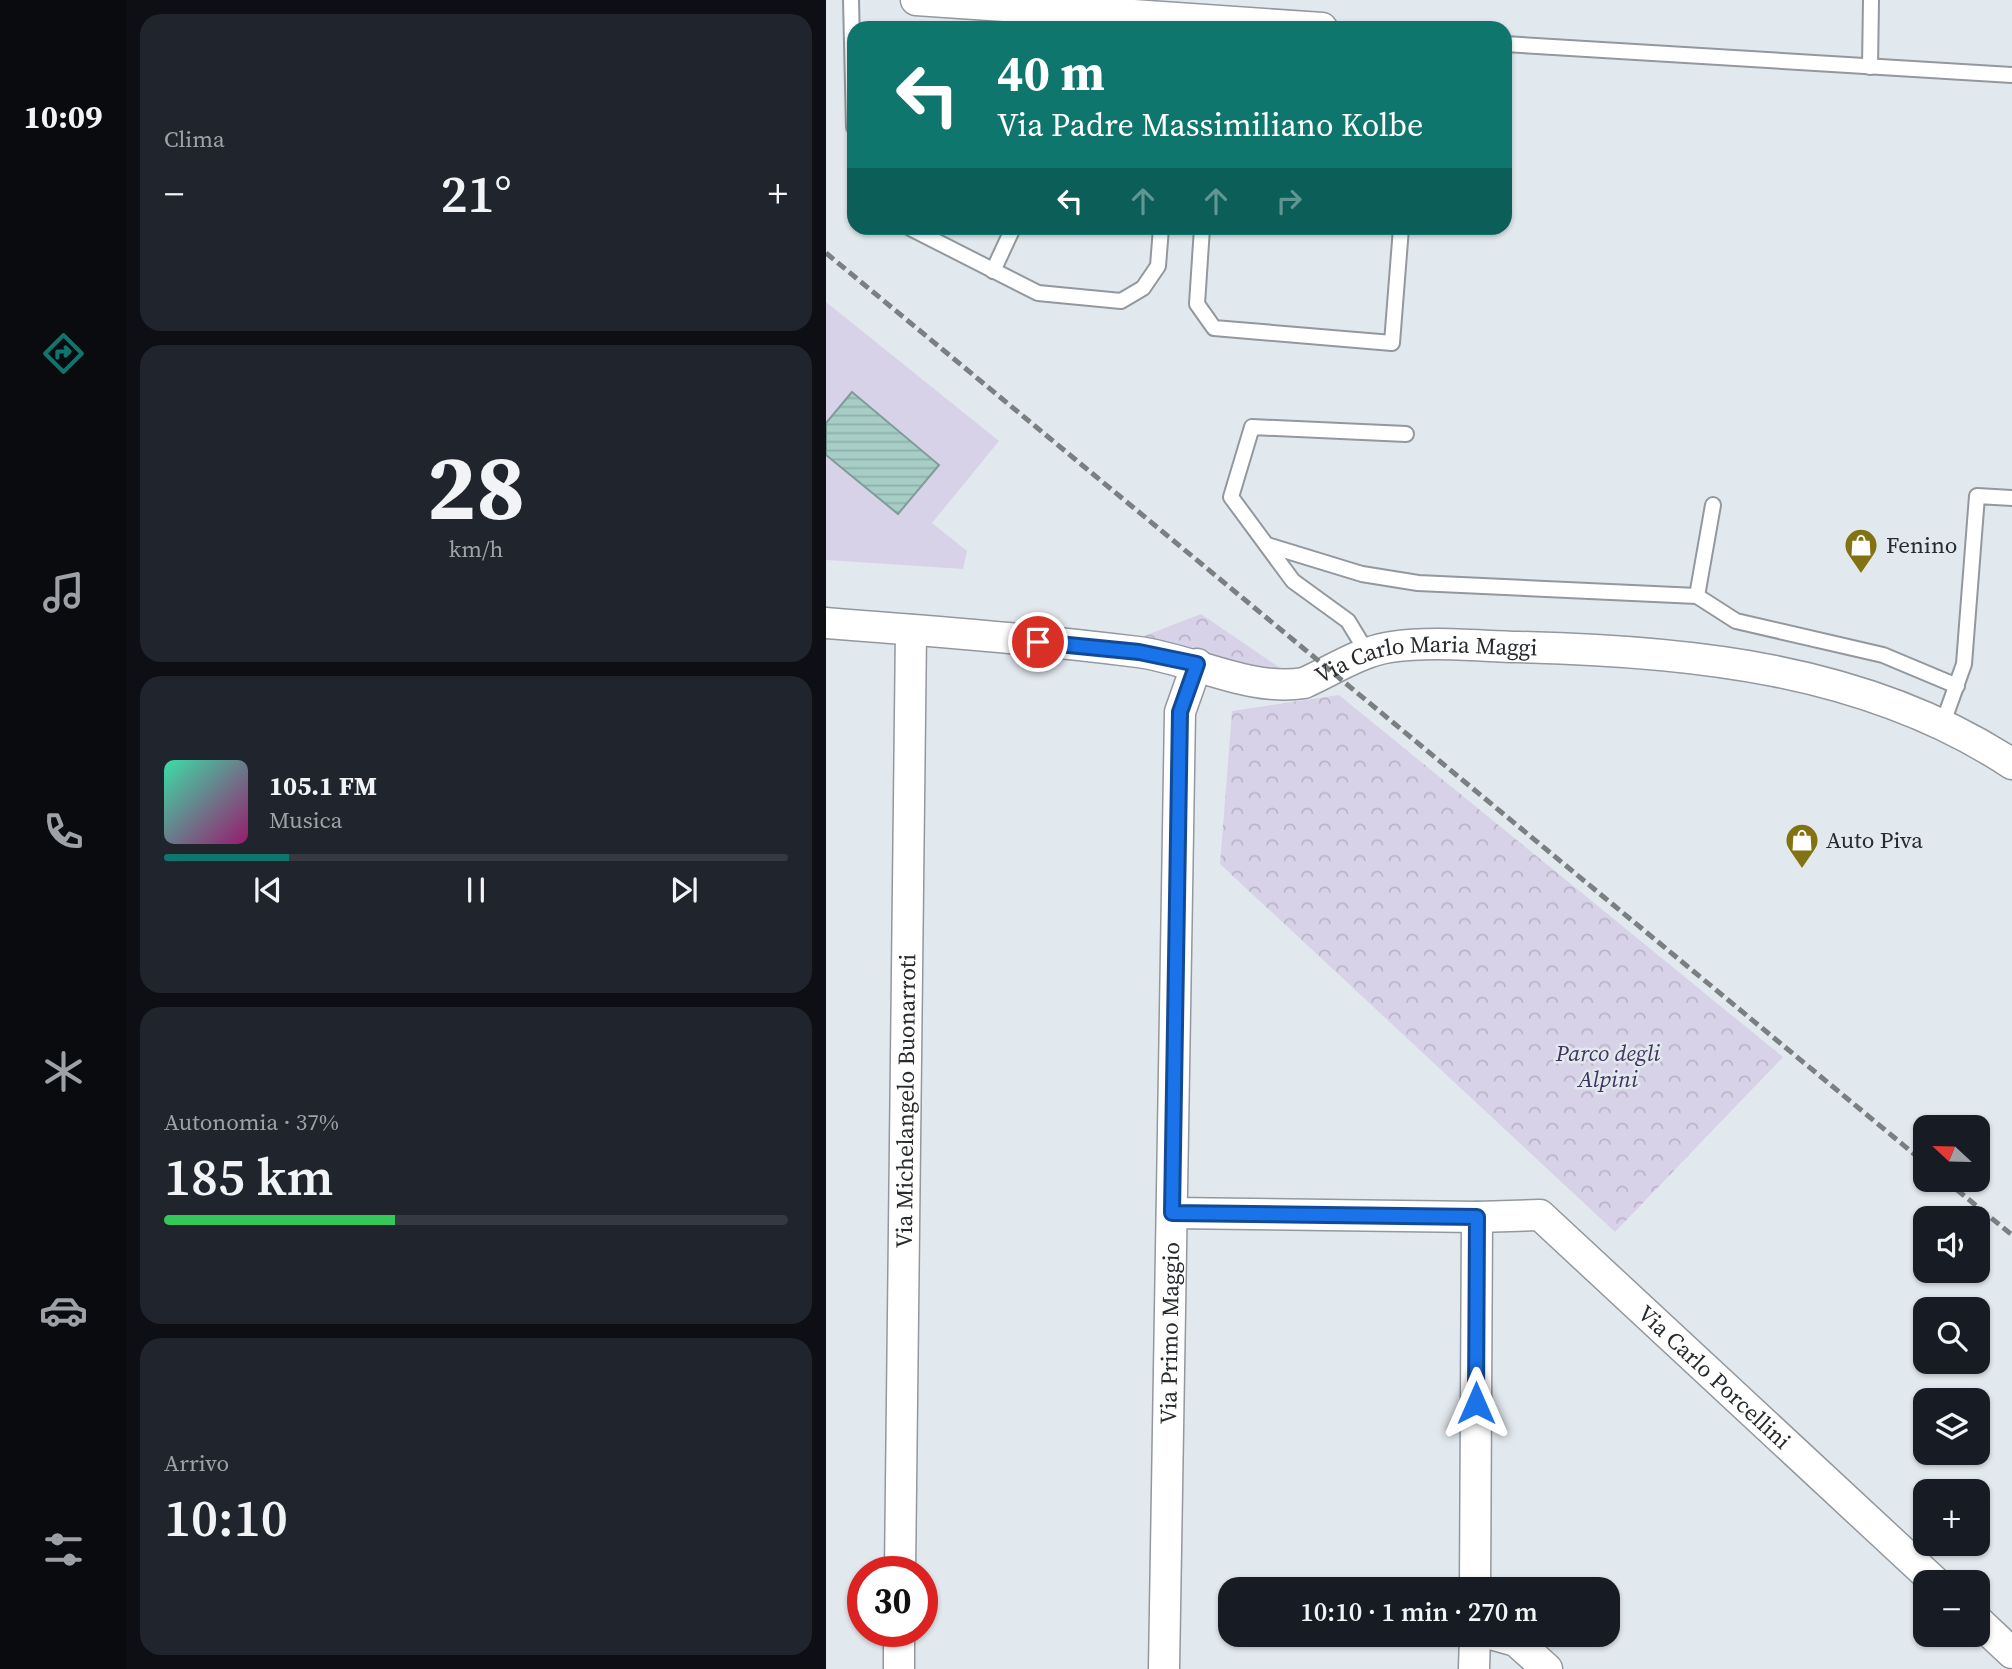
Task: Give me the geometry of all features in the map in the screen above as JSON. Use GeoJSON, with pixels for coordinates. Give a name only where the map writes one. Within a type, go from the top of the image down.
{"type":"FeatureCollection","features":[{"type":"Feature","properties":{"kind":"street"},"geometry":{"type":"LineString","coordinates":[[916,0],[1251,17],[1277,21]]}},
{"type":"Feature","properties":{"kind":"street","name":"Via Carlo Maria Maggi"},"geometry":{"type":"LineString","coordinates":[[826,623],[1139,652],[1197,664],[1225,673],[1291,685],[1304,683],[1368,654],[1391,647],[1445,645],[1654,653],[1742,664],[1819,682],[1943,723],[2012,764]]}},
{"type":"Feature","properties":{"kind":"street","name":"Via Michelangelo Buonarroti"},"geometry":{"type":"LineString","coordinates":[[900,1556],[912,630]]}},
{"type":"Feature","properties":{"kind":"street","name":"Via Primo Maggio"},"geometry":{"type":"LineString","coordinates":[[1164,1669],[1180,712],[1197,664]]}},
{"type":"Feature","properties":{"kind":"street","name":"Via Carlo Porcellini"},"geometry":{"type":"LineString","coordinates":[[1172,1213],[1477,1217],[1540,1214],[1922,1570]]}},
{"type":"Feature","properties":{"kind":"street"},"geometry":{"type":"LineString","coordinates":[[1475,1577],[1477,1217]]}},
{"type":"Feature","properties":{"kind":"street"},"geometry":{"type":"LineString","coordinates":[[1990,1632],[2012,1653]]}},
{"type":"Feature","properties":{"kind":"street"},"geometry":{"type":"LineString","coordinates":[[898,1669],[899,1647]]}},
{"type":"Feature","properties":{"kind":"street"},"geometry":{"type":"LineString","coordinates":[[1474,1669],[1475,1647]]}},
{"type":"Feature","properties":{"kind":"street"},"geometry":{"type":"LineString","coordinates":[[1522,1647],[1547,1669]]}},
{"type":"Feature","properties":{"kind":"lane"},"geometry":{"type":"LineString","coordinates":[[851,0],[852,21]]}},
{"type":"Feature","properties":{"kind":"lane"},"geometry":{"type":"LineString","coordinates":[[1870,67],[1871,0]]}},
{"type":"Feature","properties":{"kind":"lane"},"geometry":{"type":"LineString","coordinates":[[1512,44],[2012,75]]}},
{"type":"Feature","properties":{"kind":"lane"},"geometry":{"type":"LineString","coordinates":[[924,235],[1038,293],[1121,301],[1143,288],[1158,266],[1160,235]]}},
{"type":"Feature","properties":{"kind":"lane"},"geometry":{"type":"LineString","coordinates":[[993,271],[1010,235]]}},
{"type":"Feature","properties":{"kind":"lane"},"geometry":{"type":"LineString","coordinates":[[1202,235],[1197,304],[1214,328],[1392,343],[1400,235]]}},
{"type":"Feature","properties":{"kind":"lane"},"geometry":{"type":"LineString","coordinates":[[1368,654],[1348,621],[1293,581],[1231,497],[1252,427],[1406,434]]}},
{"type":"Feature","properties":{"kind":"lane"},"geometry":{"type":"LineString","coordinates":[[1943,723],[1964,664],[1977,496],[2012,498]]}},
{"type":"Feature","properties":{"kind":"lane"},"geometry":{"type":"LineString","coordinates":[[1698,596],[1713,505]]}},
{"type":"Feature","properties":{"kind":"lane"},"geometry":{"type":"LineString","coordinates":[[1267,545],[1362,574],[1418,583],[1698,596],[1736,621],[1883,655],[1957,686]]}},
{"type":"Feature","properties":{"kind":"green space"},"geometry":{"type":"Polygon","coordinates":[[[826,302],[999,441],[932,523],[967,551],[963,569],[826,560],[826,455],[898,514],[852,392],[826,423],[826,302]]]}},
{"type":"Feature","properties":{"kind":"green space"},"geometry":{"type":"Polygon","coordinates":[[[1201,614],[1286,672],[1221,661],[1144,636],[1201,614]]]}},
{"type":"Feature","properties":{"kind":"green space","name":"Parco degli Alpini"},"geometry":{"type":"Polygon","coordinates":[[[1339,695],[1783,1057],[1615,1232],[1220,864],[1232,711],[1339,695]]]}},
{"type":"Feature","properties":{"kind":"shaded area"},"geometry":{"type":"Polygon","coordinates":[[[852,392],[939,465],[898,514],[826,455],[826,423],[852,392]]]}},
{"type":"Feature","properties":{"kind":"railway"},"geometry":{"type":"LineString","coordinates":[[826,253],[1913,1153]]}},
{"type":"Feature","properties":{"kind":"railway"},"geometry":{"type":"LineString","coordinates":[[1960,1192],[2012,1235]]}},
{"type":"Feature","properties":{"kind":"place","name":"Fenino"},"geometry":{"type":"Point","coordinates":[1861,575]}},
{"type":"Feature","properties":{"kind":"place","name":"Auto Piva"},"geometry":{"type":"Point","coordinates":[1802,870]}},
{"type":"Feature","properties":{"kind":"route"},"geometry":{"type":"LineString","coordinates":[[1038,642],[1139,652],[1197,664],[1184,694],[1180,712],[1172,1213],[1477,1217],[1476,1403]]}}]}
